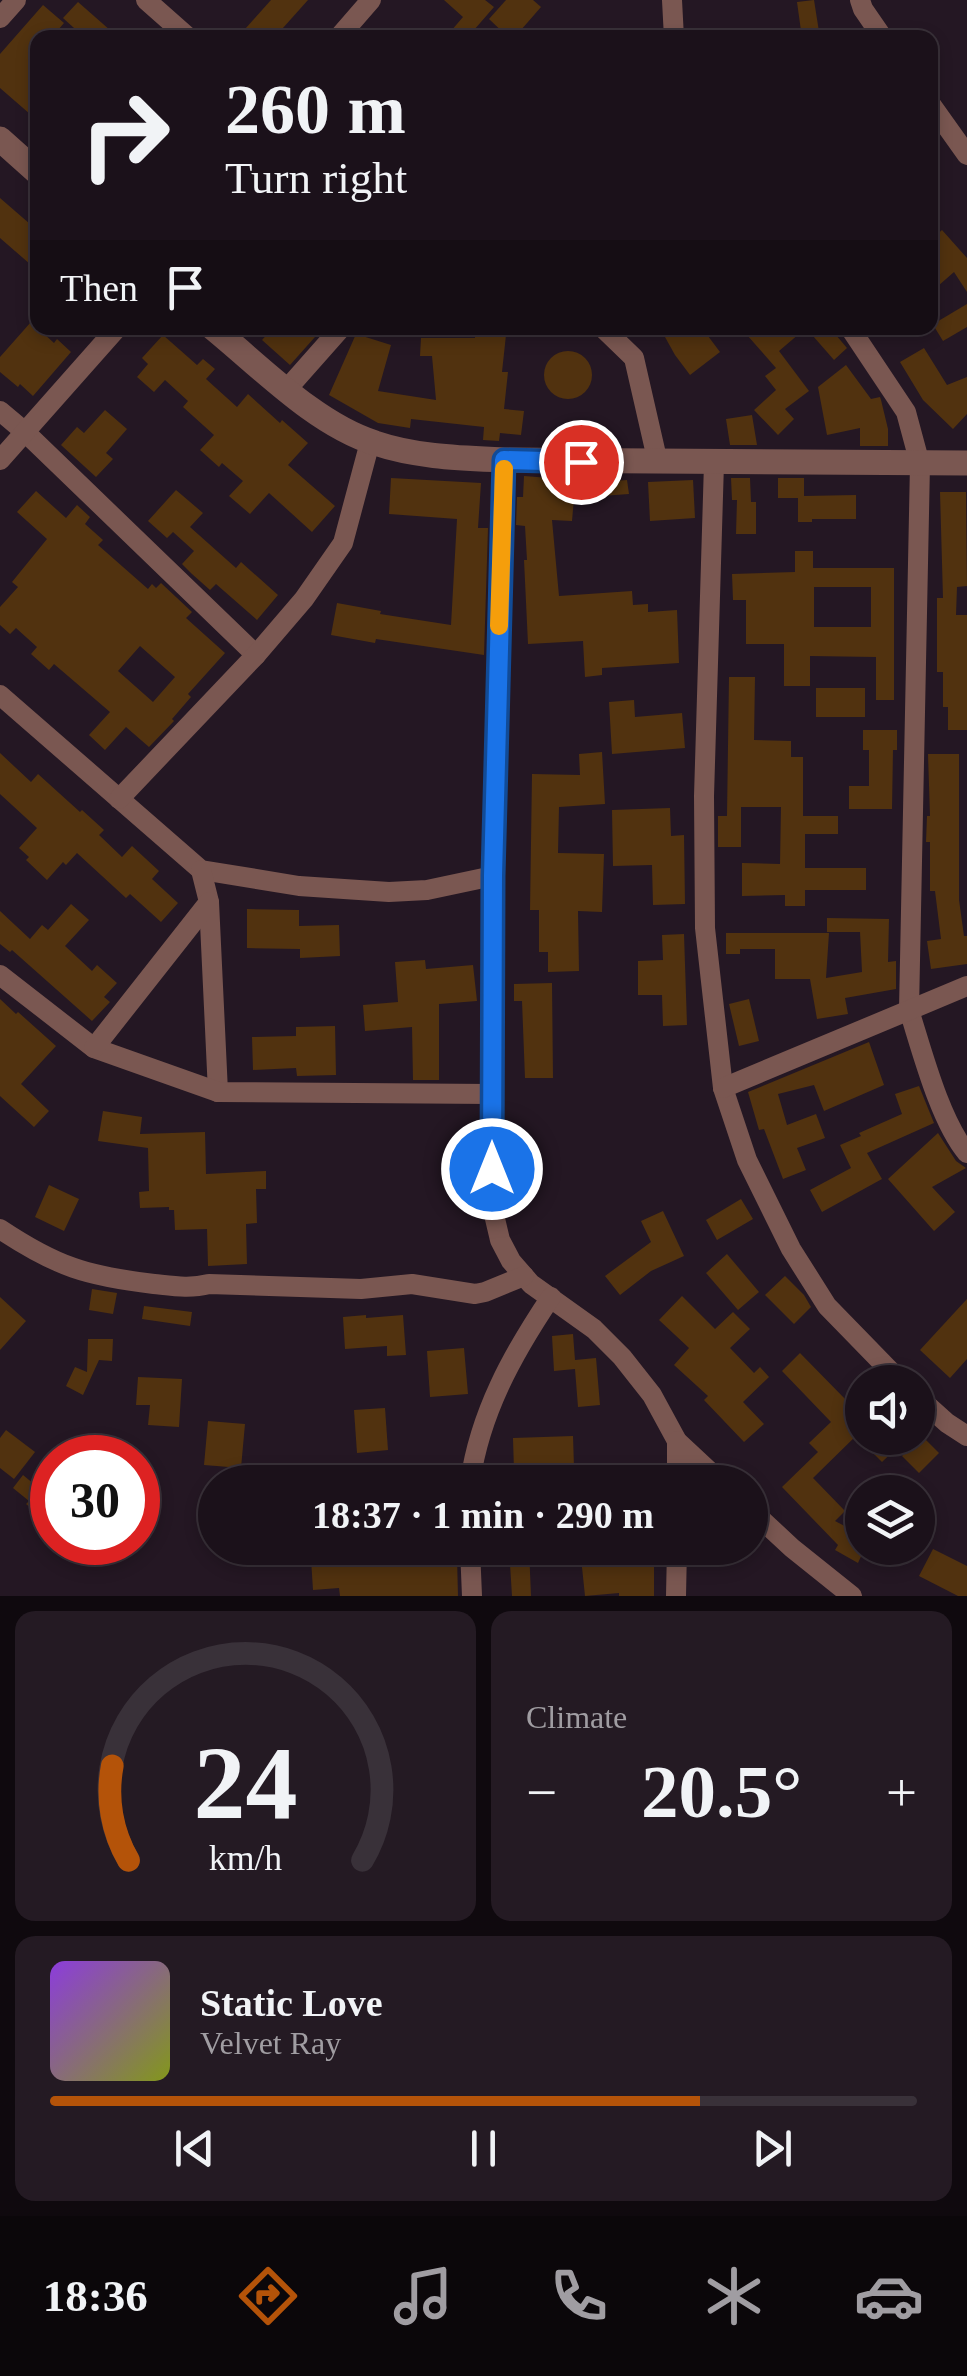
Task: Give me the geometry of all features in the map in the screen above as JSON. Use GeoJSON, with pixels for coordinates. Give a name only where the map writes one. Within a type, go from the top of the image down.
{"type":"FeatureCollection","features":[{"type":"Feature","properties":{"kind":"street"},"geometry":{"type":"LineString","coordinates":[[0,18],[16,0]]}},
{"type":"Feature","properties":{"kind":"street"},"geometry":{"type":"LineString","coordinates":[[146,0],[180,30]]}},
{"type":"Feature","properties":{"kind":"street"},"geometry":{"type":"LineString","coordinates":[[345,30],[371,0]]}},
{"type":"Feature","properties":{"kind":"street"},"geometry":{"type":"LineString","coordinates":[[672,0],[674,30]]}},
{"type":"Feature","properties":{"kind":"street"},"geometry":{"type":"LineString","coordinates":[[860,0],[877,30]]}},
{"type":"Feature","properties":{"kind":"street"},"geometry":{"type":"LineString","coordinates":[[938,114],[967,155]]}},
{"type":"Feature","properties":{"kind":"street"},"geometry":{"type":"LineString","coordinates":[[0,138],[30,166]]}},
{"type":"Feature","properties":{"kind":"street"},"geometry":{"type":"LineString","coordinates":[[0,460],[111,335]]}},
{"type":"Feature","properties":{"kind":"street"},"geometry":{"type":"LineString","coordinates":[[222,335],[321,416],[370,442],[400,450],[448,458],[504,460],[967,463]]}},
{"type":"Feature","properties":{"kind":"street"},"geometry":{"type":"LineString","coordinates":[[287,388],[335,335]]}},
{"type":"Feature","properties":{"kind":"street"},"geometry":{"type":"LineString","coordinates":[[610,335],[634,358],[658,463]]}},
{"type":"Feature","properties":{"kind":"street"},"geometry":{"type":"LineString","coordinates":[[855,335],[906,412],[920,464],[909,1010],[930,1078],[967,1153]]}},
{"type":"Feature","properties":{"kind":"street"},"geometry":{"type":"LineString","coordinates":[[0,411],[256,654]]}},
{"type":"Feature","properties":{"kind":"street"},"geometry":{"type":"LineString","coordinates":[[119,799],[256,654],[304,598],[343,543],[370,442]]}},
{"type":"Feature","properties":{"kind":"street"},"geometry":{"type":"LineString","coordinates":[[504,460],[493,876],[492,1206],[500,1240],[511,1261],[524,1276],[594,1328],[652,1395],[677,1442],[702,1465]]}},
{"type":"Feature","properties":{"kind":"street"},"geometry":{"type":"LineString","coordinates":[[714,463],[704,796],[705,928],[723,1088],[747,1160],[791,1249],[827,1306],[882,1365]]}},
{"type":"Feature","properties":{"kind":"street"},"geometry":{"type":"LineString","coordinates":[[0,695],[201,870],[299,886],[388,892],[427,890],[493,876]]}},
{"type":"Feature","properties":{"kind":"street"},"geometry":{"type":"LineString","coordinates":[[201,870],[208,902],[218,1092]]}},
{"type":"Feature","properties":{"kind":"street"},"geometry":{"type":"LineString","coordinates":[[94,1048],[208,902]]}},
{"type":"Feature","properties":{"kind":"street"},"geometry":{"type":"LineString","coordinates":[[0,975],[94,1048],[218,1092],[491,1094]]}},
{"type":"Feature","properties":{"kind":"street"},"geometry":{"type":"LineString","coordinates":[[723,1088],[967,986]]}},
{"type":"Feature","properties":{"kind":"street"},"geometry":{"type":"LineString","coordinates":[[0,1230],[35,1253],[72,1269],[102,1278],[188,1288],[209,1284],[361,1289],[404,1284],[475,1294],[524,1276]]}},
{"type":"Feature","properties":{"kind":"street"},"geometry":{"type":"LineString","coordinates":[[472,1465],[474,1448],[496,1390],[551,1297]]}},
{"type":"Feature","properties":{"kind":"street"},"geometry":{"type":"LineString","coordinates":[[935,1412],[967,1436]]}},
{"type":"Feature","properties":{"kind":"street"},"geometry":{"type":"LineString","coordinates":[[677,1442],[677,1465]]}},
{"type":"Feature","properties":{"kind":"street"},"geometry":{"type":"LineString","coordinates":[[768,1526],[852,1596]]}},
{"type":"Feature","properties":{"kind":"street"},"geometry":{"type":"LineString","coordinates":[[471,1565],[472,1596]]}},
{"type":"Feature","properties":{"kind":"street"},"geometry":{"type":"LineString","coordinates":[[676,1565],[676,1596]]}},
{"type":"Feature","properties":{"kind":"building"},"geometry":{"type":"Polygon","coordinates":[[[271,0],[308,0],[281,30],[244,30],[271,0]]]}},
{"type":"Feature","properties":{"kind":"building"},"geometry":{"type":"Polygon","coordinates":[[[444,0],[485,0],[494,7],[474,30],[452,30],[463,17],[444,0]]]}},
{"type":"Feature","properties":{"kind":"building"},"geometry":{"type":"Polygon","coordinates":[[[506,0],[533,0],[541,7],[521,30],[501,30],[489,19],[506,0]]]}},
{"type":"Feature","properties":{"kind":"building"},"geometry":{"type":"Polygon","coordinates":[[[814,0],[819,30],[801,30],[797,2],[814,0]]]}},
{"type":"Feature","properties":{"kind":"building"},"geometry":{"type":"Polygon","coordinates":[[[78,2],[110,30],[76,30],[63,18],[78,2]]]}},
{"type":"Feature","properties":{"kind":"building"},"geometry":{"type":"Polygon","coordinates":[[[43,5],[64,23],[58,30],[30,30],[30,114],[0,88],[0,54],[43,5]]]}},
{"type":"Feature","properties":{"kind":"building"},"geometry":{"type":"Polygon","coordinates":[[[0,198],[30,224],[30,264],[0,238],[0,198]]]}},
{"type":"Feature","properties":{"kind":"building"},"geometry":{"type":"Polygon","coordinates":[[[942,230],[967,258],[967,292],[954,272],[938,286],[938,234],[942,230]]]}},
{"type":"Feature","properties":{"kind":"building"},"geometry":{"type":"Polygon","coordinates":[[[967,304],[967,327],[943,341],[938,321],[967,304]]]}},
{"type":"Feature","properties":{"kind":"building"},"geometry":{"type":"Polygon","coordinates":[[[30,323],[30,335],[45,335],[54,343],[57,339],[71,352],[33,396],[0,372],[0,357],[30,323]]]}},
{"type":"Feature","properties":{"kind":"building"},"geometry":{"type":"Polygon","coordinates":[[[163,335],[197,365],[203,359],[215,369],[206,379],[237,407],[248,394],[308,443],[288,465],[335,506],[312,532],[269,493],[250,514],[229,496],[243,481],[200,450],[214,435],[183,407],[188,401],[165,380],[154,392],[137,377],[148,364],[142,358],[163,335]]]}},
{"type":"Feature","properties":{"kind":"building"},"geometry":{"type":"Polygon","coordinates":[[[267,335],[317,335],[290,365],[262,340],[267,335]]]}},
{"type":"Feature","properties":{"kind":"building"},"geometry":{"type":"Polygon","coordinates":[[[356,335],[391,345],[378,391],[436,400],[432,356],[420,356],[421,338],[506,335],[504,409],[524,411],[521,435],[500,433],[499,441],[483,440],[484,427],[411,419],[410,428],[378,423],[329,395],[356,335]]]}},
{"type":"Feature","properties":{"kind":"building"},"geometry":{"type":"Polygon","coordinates":[[[664,335],[707,335],[720,352],[690,375],[664,335]]]}},
{"type":"Feature","properties":{"kind":"building"},"geometry":{"type":"Polygon","coordinates":[[[747,335],[798,335],[779,351],[809,391],[785,409],[794,419],[778,435],[754,410],[776,390],[765,376],[776,368],[747,335]]]}},
{"type":"Feature","properties":{"kind":"building"},"geometry":{"type":"Polygon","coordinates":[[[812,335],[836,335],[847,348],[834,360],[812,335]]]}},
{"type":"Feature","properties":{"kind":"building"},"geometry":{"type":"Polygon","coordinates":[[[924,348],[947,385],[967,377],[967,414],[953,429],[923,400],[900,362],[924,348]]]}},
{"type":"Feature","properties":{"kind":"building"},"geometry":{"type":"Polygon","coordinates":[[[568,351],[585,358],[592,375],[585,392],[568,399],[551,392],[544,375],[551,358],[568,351]]]}},
{"type":"Feature","properties":{"kind":"building"},"geometry":{"type":"Polygon","coordinates":[[[846,365],[871,399],[880,397],[888,446],[860,446],[860,428],[827,435],[818,387],[846,365]]]}},
{"type":"Feature","properties":{"kind":"building"},"geometry":{"type":"Polygon","coordinates":[[[105,410],[127,429],[106,453],[113,459],[96,477],[61,445],[77,427],[84,433],[105,410]]]}},
{"type":"Feature","properties":{"kind":"building"},"geometry":{"type":"Polygon","coordinates":[[[752,415],[757,445],[730,445],[726,419],[752,415]]]}},
{"type":"Feature","properties":{"kind":"building"},"geometry":{"type":"Polygon","coordinates":[[[524,476],[575,480],[575,484],[627,480],[629,494],[574,498],[572,521],[552,520],[559,596],[632,591],[633,605],[648,604],[648,612],[677,610],[679,663],[602,668],[602,675],[585,677],[583,641],[528,644],[525,526],[516,525],[517,497],[523,497],[524,476]]]}},
{"type":"Feature","properties":{"kind":"building"},"geometry":{"type":"Polygon","coordinates":[[[391,478],[481,483],[478,528],[488,528],[484,655],[331,635],[337,603],[451,625],[457,519],[389,514],[391,478]]]}},
{"type":"Feature","properties":{"kind":"building"},"geometry":{"type":"Polygon","coordinates":[[[731,478],[750,478],[751,502],[756,502],[756,534],[736,534],[737,500],[732,500],[731,478]]]}},
{"type":"Feature","properties":{"kind":"building"},"geometry":{"type":"Polygon","coordinates":[[[778,478],[804,478],[804,496],[856,495],[856,519],[798,522],[798,498],[778,498],[778,478]]]}},
{"type":"Feature","properties":{"kind":"building"},"geometry":{"type":"Polygon","coordinates":[[[693,480],[695,518],[650,521],[648,482],[693,480]]]}},
{"type":"Feature","properties":{"kind":"building"},"geometry":{"type":"Polygon","coordinates":[[[176,490],[203,513],[190,527],[236,568],[241,562],[278,595],[257,620],[216,584],[210,590],[192,574],[182,564],[194,551],[173,532],[167,538],[148,521],[176,490]]]}},
{"type":"Feature","properties":{"kind":"building"},"geometry":{"type":"Polygon","coordinates":[[[36,491],[66,518],[77,505],[90,517],[85,524],[103,540],[98,545],[148,589],[161,583],[192,612],[186,618],[225,653],[188,694],[191,697],[174,721],[149,747],[126,727],[105,750],[89,735],[110,712],[54,664],[49,670],[31,654],[37,647],[16,628],[10,634],[0,625],[0,607],[18,587],[12,582],[47,539],[17,512],[36,491]],[[140,646],[118,671],[153,702],[175,677],[140,646]]]}},
{"type":"Feature","properties":{"kind":"building"},"geometry":{"type":"Polygon","coordinates":[[[940,492],[966,492],[967,586],[957,587],[956,615],[967,615],[967,730],[948,730],[948,707],[943,707],[943,672],[937,672],[937,598],[943,598],[940,492]]]}},
{"type":"Feature","properties":{"kind":"building"},"geometry":{"type":"Polygon","coordinates":[[[795,551],[813,551],[813,568],[894,568],[894,700],[876,700],[876,657],[810,656],[810,686],[784,686],[784,644],[746,644],[746,600],[733,600],[732,574],[795,572],[795,551]],[[814,587],[814,627],[871,627],[871,587],[814,587]]]}},
{"type":"Feature","properties":{"kind":"building"},"geometry":{"type":"Polygon","coordinates":[[[729,677],[755,677],[754,740],[791,741],[791,757],[803,757],[803,816],[838,816],[838,834],[805,834],[805,868],[866,868],[866,890],[805,890],[805,906],[785,906],[785,895],[742,896],[742,863],[780,864],[781,807],[741,807],[741,847],[718,847],[718,816],[727,816],[729,677]]]}},
{"type":"Feature","properties":{"kind":"building"},"geometry":{"type":"Polygon","coordinates":[[[816,688],[865,688],[865,717],[816,717],[816,688]]]}},
{"type":"Feature","properties":{"kind":"building"},"geometry":{"type":"Polygon","coordinates":[[[634,700],[635,717],[682,713],[685,748],[612,754],[609,702],[634,700]]]}},
{"type":"Feature","properties":{"kind":"building"},"geometry":{"type":"Polygon","coordinates":[[[863,730],[897,730],[892,809],[849,809],[849,786],[869,786],[869,750],[863,750],[863,730]]]}},
{"type":"Feature","properties":{"kind":"building"},"geometry":{"type":"Polygon","coordinates":[[[602,752],[605,804],[559,807],[558,853],[604,854],[602,912],[578,911],[579,971],[548,972],[548,952],[539,952],[539,910],[530,910],[532,774],[580,775],[579,754],[602,752]]]}},
{"type":"Feature","properties":{"kind":"building"},"geometry":{"type":"Polygon","coordinates":[[[0,753],[31,782],[38,774],[82,810],[104,830],[99,835],[122,857],[132,846],[159,871],[152,879],[178,903],[161,922],[130,894],[126,898],[77,853],[47,880],[26,860],[29,857],[19,848],[37,828],[0,794],[0,753]]]}},
{"type":"Feature","properties":{"kind":"building"},"geometry":{"type":"Polygon","coordinates":[[[928,754],[959,754],[959,900],[967,936],[967,964],[931,969],[927,941],[941,939],[935,891],[930,891],[930,842],[926,842],[930,816],[928,754]]]}},
{"type":"Feature","properties":{"kind":"building"},"geometry":{"type":"Polygon","coordinates":[[[670,808],[671,836],[684,835],[685,904],[653,905],[652,865],[613,866],[612,810],[670,808]]]}},
{"type":"Feature","properties":{"kind":"building"},"geometry":{"type":"Polygon","coordinates":[[[71,904],[89,920],[65,946],[92,971],[97,965],[117,983],[104,997],[110,1002],[92,1021],[12,950],[0,944],[0,911],[30,939],[42,925],[48,930],[71,904]]]}},
{"type":"Feature","properties":{"kind":"building"},"geometry":{"type":"Polygon","coordinates":[[[247,909],[299,910],[299,926],[339,925],[340,956],[300,958],[300,949],[247,948],[247,909]]]}},
{"type":"Feature","properties":{"kind":"building"},"geometry":{"type":"Polygon","coordinates":[[[827,918],[889,919],[888,962],[896,961],[896,989],[845,998],[848,1014],[817,1019],[810,979],[775,979],[775,949],[740,949],[740,954],[726,954],[726,933],[829,933],[826,978],[862,972],[860,932],[827,932],[827,918]]]}},
{"type":"Feature","properties":{"kind":"building"},"geometry":{"type":"Polygon","coordinates":[[[684,934],[687,1025],[663,1026],[662,995],[638,995],[638,961],[663,960],[662,935],[684,934]]]}},
{"type":"Feature","properties":{"kind":"building"},"geometry":{"type":"Polygon","coordinates":[[[425,960],[426,969],[473,965],[477,1001],[439,1004],[439,1080],[413,1080],[412,1027],[365,1031],[363,1005],[398,1002],[395,962],[425,960]]]}},
{"type":"Feature","properties":{"kind":"building"},"geometry":{"type":"Polygon","coordinates":[[[552,983],[553,1078],[525,1078],[522,1001],[514,1001],[514,984],[552,983]]]}},
{"type":"Feature","properties":{"kind":"building"},"geometry":{"type":"Polygon","coordinates":[[[0,999],[56,1046],[21,1084],[49,1111],[34,1127],[0,1096],[0,999]]]}},
{"type":"Feature","properties":{"kind":"building"},"geometry":{"type":"Polygon","coordinates":[[[749,999],[759,1041],[739,1046],[729,1004],[749,999]]]}},
{"type":"Feature","properties":{"kind":"building"},"geometry":{"type":"Polygon","coordinates":[[[335,1026],[336,1075],[297,1076],[296,1068],[253,1070],[252,1037],[296,1036],[296,1027],[335,1026]]]}},
{"type":"Feature","properties":{"kind":"building"},"geometry":{"type":"Polygon","coordinates":[[[869,1042],[884,1085],[824,1111],[814,1085],[778,1094],[787,1125],[816,1114],[825,1138],[797,1148],[806,1170],[783,1179],[764,1129],[759,1130],[748,1092],[869,1042]]]}},
{"type":"Feature","properties":{"kind":"building"},"geometry":{"type":"Polygon","coordinates":[[[919,1086],[934,1123],[867,1153],[882,1179],[822,1212],[810,1190],[851,1168],[840,1145],[902,1114],[895,1094],[919,1086]]]}},
{"type":"Feature","properties":{"kind":"building"},"geometry":{"type":"Polygon","coordinates":[[[103,1111],[142,1117],[140,1134],[205,1132],[206,1174],[266,1171],[266,1189],[256,1189],[257,1223],[246,1224],[247,1264],[208,1266],[207,1229],[175,1230],[174,1210],[140,1208],[139,1192],[149,1191],[148,1148],[98,1141],[103,1111]]]}},
{"type":"Feature","properties":{"kind":"building"},"geometry":{"type":"Polygon","coordinates":[[[938,1133],[956,1161],[966,1168],[932,1187],[955,1212],[934,1231],[888,1179],[938,1133]]]}},
{"type":"Feature","properties":{"kind":"building"},"geometry":{"type":"Polygon","coordinates":[[[49,1185],[79,1199],[64,1231],[35,1217],[49,1185]]]}},
{"type":"Feature","properties":{"kind":"building"},"geometry":{"type":"Polygon","coordinates":[[[741,1199],[753,1219],[717,1240],[706,1220],[741,1199]]]}},
{"type":"Feature","properties":{"kind":"building"},"geometry":{"type":"Polygon","coordinates":[[[663,1211],[684,1256],[651,1271],[620,1295],[605,1276],[651,1242],[641,1221],[663,1211]]]}},
{"type":"Feature","properties":{"kind":"building"},"geometry":{"type":"Polygon","coordinates":[[[727,1254],[759,1292],[738,1310],[706,1273],[727,1254]]]}},
{"type":"Feature","properties":{"kind":"building"},"geometry":{"type":"Polygon","coordinates":[[[785,1276],[811,1307],[794,1324],[765,1295],[785,1276]]]}},
{"type":"Feature","properties":{"kind":"building"},"geometry":{"type":"Polygon","coordinates":[[[92,1289],[117,1293],[113,1314],[89,1310],[92,1289]]]}},
{"type":"Feature","properties":{"kind":"building"},"geometry":{"type":"Polygon","coordinates":[[[682,1296],[715,1329],[733,1312],[750,1329],[730,1348],[754,1373],[760,1367],[769,1377],[743,1402],[764,1424],[744,1442],[704,1400],[708,1396],[674,1365],[689,1348],[659,1320],[682,1296]]]}},
{"type":"Feature","properties":{"kind":"building"},"geometry":{"type":"Polygon","coordinates":[[[0,1297],[26,1321],[0,1350],[0,1297]]]}},
{"type":"Feature","properties":{"kind":"building"},"geometry":{"type":"Polygon","coordinates":[[[967,1299],[967,1359],[950,1378],[920,1350],[967,1299]]]}},
{"type":"Feature","properties":{"kind":"building"},"geometry":{"type":"Polygon","coordinates":[[[144,1306],[192,1312],[190,1326],[142,1319],[144,1306]]]}},
{"type":"Feature","properties":{"kind":"building"},"geometry":{"type":"Polygon","coordinates":[[[403,1315],[406,1355],[387,1356],[387,1346],[345,1349],[343,1317],[403,1315]]]}},
{"type":"Feature","properties":{"kind":"building"},"geometry":{"type":"Polygon","coordinates":[[[573,1334],[575,1360],[596,1358],[600,1405],[578,1407],[575,1369],[554,1371],[552,1336],[573,1334]]]}},
{"type":"Feature","properties":{"kind":"building"},"geometry":{"type":"Polygon","coordinates":[[[88,1339],[113,1339],[112,1361],[99,1360],[83,1395],[66,1386],[75,1367],[87,1372],[88,1339]]]}},
{"type":"Feature","properties":{"kind":"building"},"geometry":{"type":"Polygon","coordinates":[[[464,1348],[468,1394],[430,1397],[427,1351],[464,1348]]]}},
{"type":"Feature","properties":{"kind":"building"},"geometry":{"type":"Polygon","coordinates":[[[800,1353],[845,1399],[845,1447],[813,1478],[845,1511],[835,1521],[845,1526],[845,1556],[835,1550],[838,1545],[782,1487],[818,1452],[809,1443],[831,1422],[782,1371],[800,1353]]]}},
{"type":"Feature","properties":{"kind":"building"},"geometry":{"type":"Polygon","coordinates":[[[138,1377],[182,1379],[179,1427],[148,1425],[150,1405],[136,1405],[138,1377]]]}},
{"type":"Feature","properties":{"kind":"building"},"geometry":{"type":"Polygon","coordinates":[[[385,1408],[388,1450],[357,1453],[354,1410],[385,1408]]]}},
{"type":"Feature","properties":{"kind":"building"},"geometry":{"type":"Polygon","coordinates":[[[208,1421],[245,1424],[241,1465],[204,1465],[208,1421]]]}},
{"type":"Feature","properties":{"kind":"building"},"geometry":{"type":"Polygon","coordinates":[[[6,1430],[30,1448],[30,1458],[14,1479],[0,1468],[0,1438],[6,1430]]]}},
{"type":"Feature","properties":{"kind":"building"},"geometry":{"type":"Polygon","coordinates":[[[573,1436],[574,1465],[514,1465],[513,1438],[573,1436]]]}},
{"type":"Feature","properties":{"kind":"building"},"geometry":{"type":"Polygon","coordinates":[[[935,1449],[939,1453],[919,1473],[902,1456],[935,1455],[935,1449]]]}},
{"type":"Feature","properties":{"kind":"building"},"geometry":{"type":"Polygon","coordinates":[[[23,1475],[30,1481],[30,1507],[26,1504],[29,1501],[13,1488],[23,1475]]]}},
{"type":"Feature","properties":{"kind":"building"},"geometry":{"type":"Polygon","coordinates":[[[935,1550],[967,1566],[967,1596],[958,1596],[919,1576],[925,1565],[935,1565],[935,1550]]]}},
{"type":"Feature","properties":{"kind":"building"},"geometry":{"type":"Polygon","coordinates":[[[311,1565],[457,1565],[458,1596],[340,1596],[339,1588],[313,1590],[311,1565]]]}},
{"type":"Feature","properties":{"kind":"building"},"geometry":{"type":"Polygon","coordinates":[[[510,1565],[530,1565],[531,1596],[512,1596],[510,1565]]]}},
{"type":"Feature","properties":{"kind":"building"},"geometry":{"type":"Polygon","coordinates":[[[582,1565],[654,1565],[654,1596],[585,1596],[582,1565]]]}},
{"type":"Feature","properties":{"kind":"slow traffic"},"geometry":{"type":"LineString","coordinates":[[499,626],[504,469]]}},
{"type":"Feature","properties":{"kind":"route"},"geometry":{"type":"LineString","coordinates":[[492,1169],[493,876],[504,460],[581,462]]}}]}
